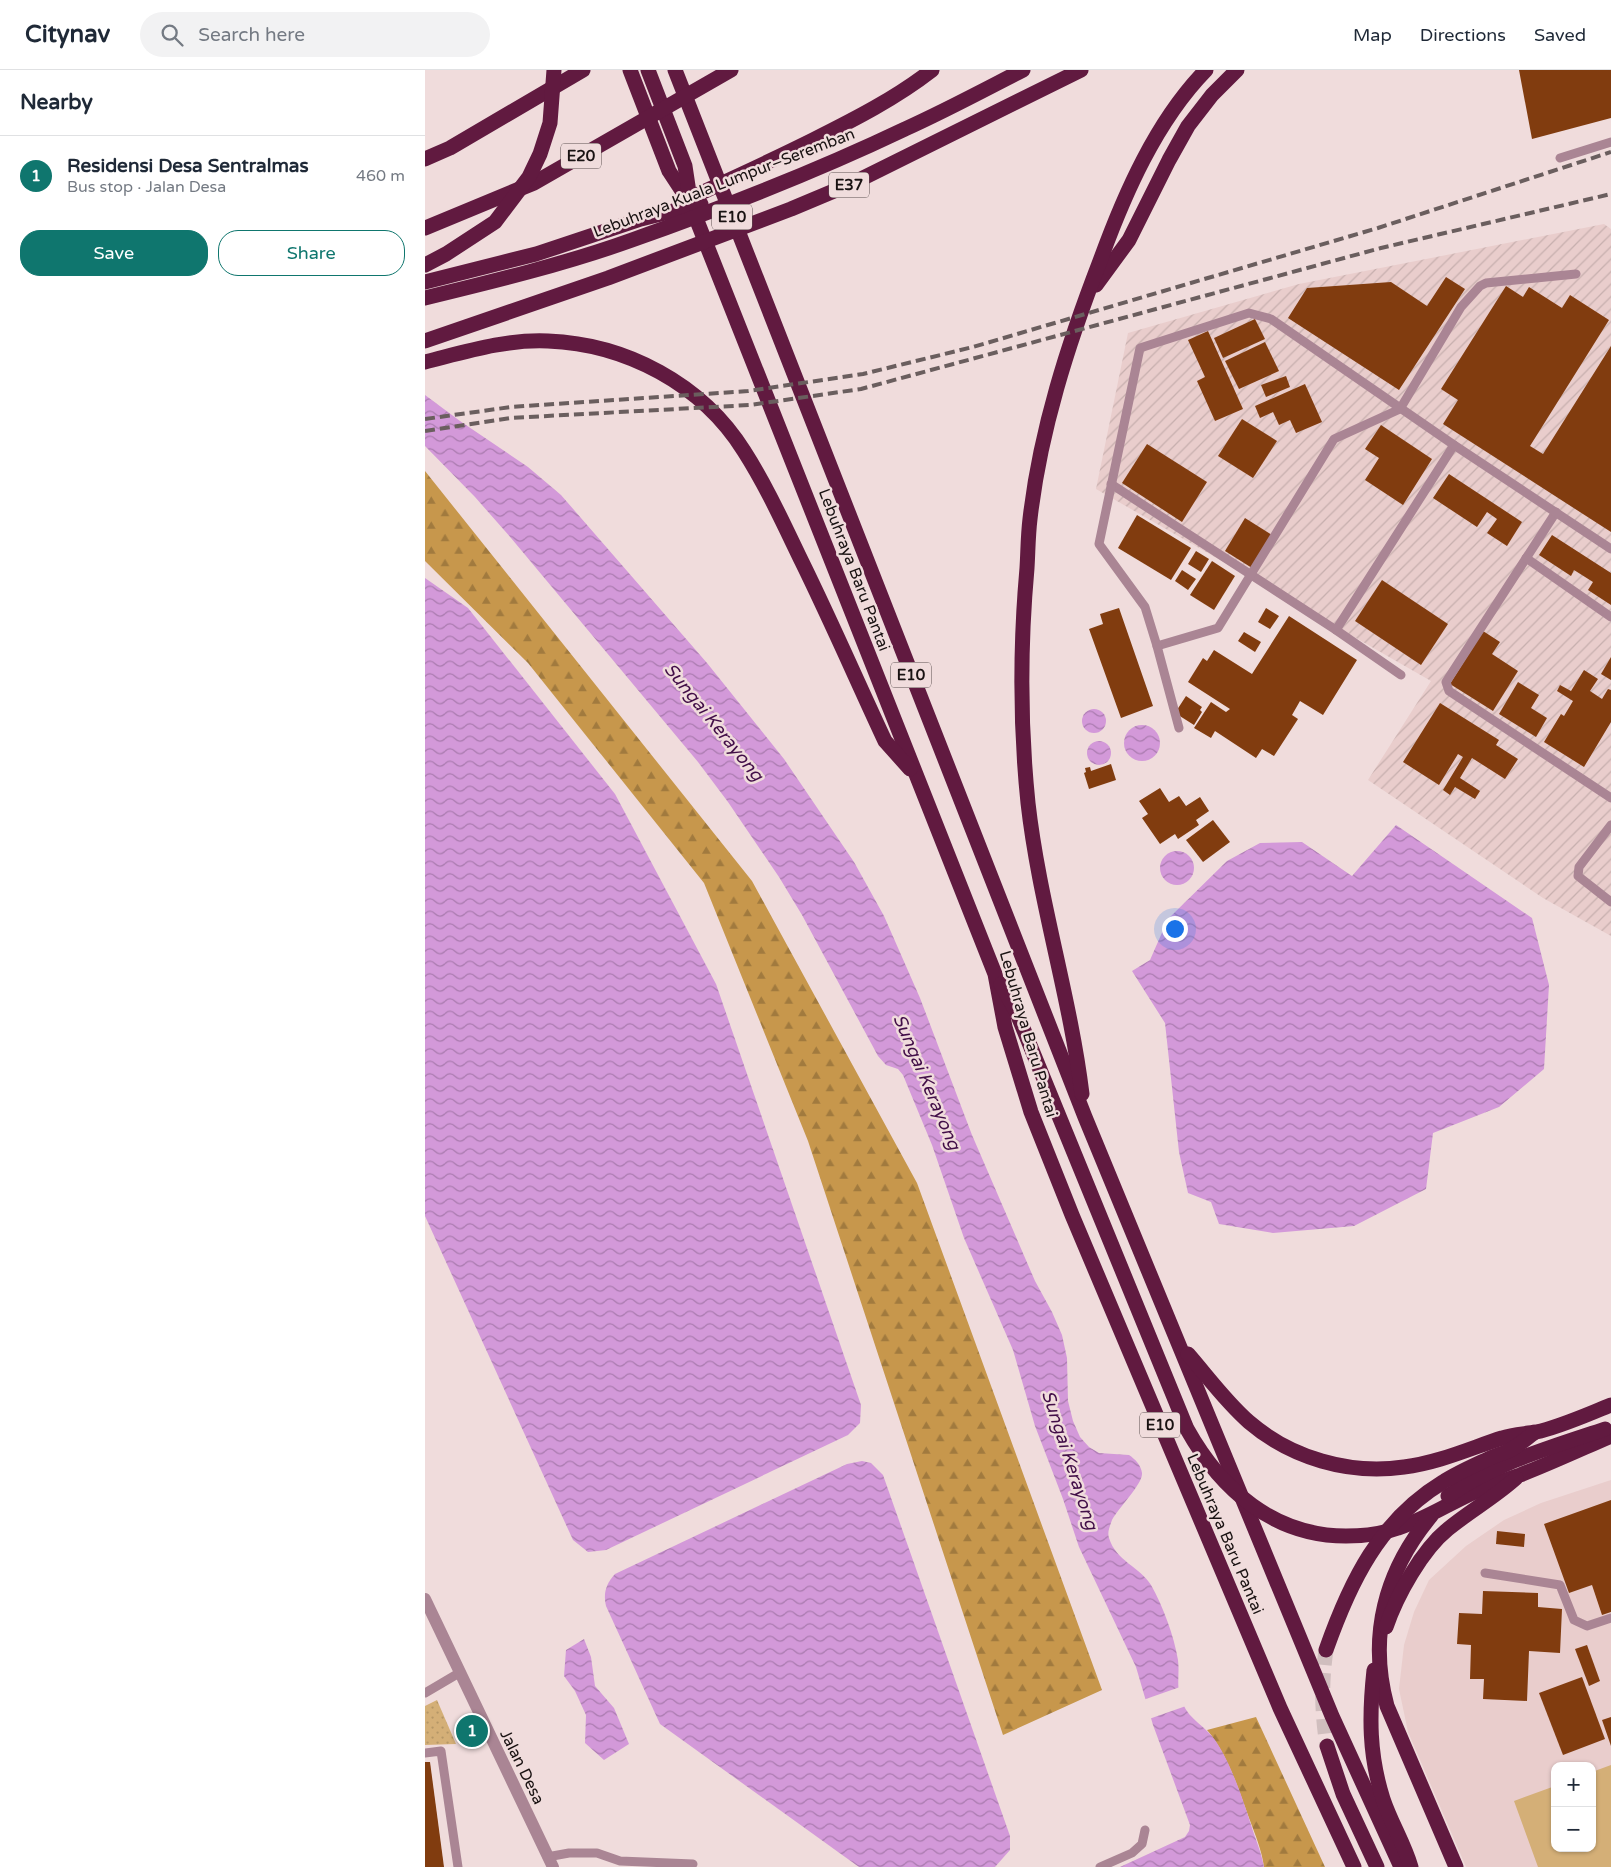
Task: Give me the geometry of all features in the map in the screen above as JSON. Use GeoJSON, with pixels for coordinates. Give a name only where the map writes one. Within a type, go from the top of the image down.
{"type":"FeatureCollection","features":[{"type":"Feature","properties":{"kind":"highway"},"geometry":{"type":"LineString","coordinates":[[425,265],[446,254],[495,222],[529,177],[550,123],[555,80],[554,70]]}},
{"type":"Feature","properties":{"kind":"highway"},"geometry":{"type":"LineString","coordinates":[[425,159],[450,148],[583,70]]}},
{"type":"Feature","properties":{"kind":"highway"},"geometry":{"type":"LineString","coordinates":[[630,70],[669,171],[690,203]]}},
{"type":"Feature","properties":{"kind":"highway"},"geometry":{"type":"LineString","coordinates":[[647,70],[685,166],[690,203]]}},
{"type":"Feature","properties":{"kind":"highway","name":"E10"},"geometry":{"type":"LineString","coordinates":[[675,70],[1085,1117]]}},
{"type":"Feature","properties":{"kind":"highway","name":"E20"},"geometry":{"type":"LineString","coordinates":[[425,228],[534,183],[731,70]]}},
{"type":"Feature","properties":{"kind":"highway"},"geometry":{"type":"LineString","coordinates":[[641,219],[751,170],[853,120],[916,82],[932,70]]}},
{"type":"Feature","properties":{"kind":"highway","name":"Lebuhraya Kuala Lumpur–Seremban"},"geometry":{"type":"LineString","coordinates":[[425,298],[557,264],[631,240],[782,183],[906,129],[1023,70]]}},
{"type":"Feature","properties":{"kind":"highway","name":"E37"},"geometry":{"type":"LineString","coordinates":[[428,346],[791,209],[853,183],[1081,70]]}},
{"type":"Feature","properties":{"kind":"highway"},"geometry":{"type":"LineString","coordinates":[[1085,1117],[1077,1052],[1035,850],[1024,757],[1022,702],[1023,606],[1030,520],[1050,416],[1085,301],[1117,213],[1160,129],[1206,70]]}},
{"type":"Feature","properties":{"kind":"highway"},"geometry":{"type":"LineString","coordinates":[[1085,301],[1129,240],[1188,126],[1212,95],[1237,70]]}},
{"type":"Feature","properties":{"kind":"highway"},"geometry":{"type":"LineString","coordinates":[[425,282],[535,254],[641,219],[782,183]]}},
{"type":"Feature","properties":{"kind":"highway","name":"Lebuhraya Baru Pantai"},"geometry":{"type":"LineString","coordinates":[[690,203],[995,974],[1005,1027],[1031,1112],[1071,1215],[1280,1708],[1354,1867]]}},
{"type":"Feature","properties":{"kind":"highway"},"geometry":{"type":"LineString","coordinates":[[425,362],[491,346],[513,343],[547,341],[578,344],[611,351],[639,361],[669,377],[695,396],[723,422],[744,450],[763,483],[811,581],[885,740],[919,780]]}},
{"type":"Feature","properties":{"kind":"highway"},"geometry":{"type":"LineString","coordinates":[[995,974],[1016,1011],[1187,1429],[1199,1451],[1225,1483],[1258,1510],[1289,1527],[1325,1536],[1361,1536],[1398,1529],[1475,1492],[1611,1436]]}},
{"type":"Feature","properties":{"kind":"highway","name":"Lebuhraya Baru Pantai"},"geometry":{"type":"LineString","coordinates":[[1085,1117],[1332,1716],[1401,1867]]}},
{"type":"Feature","properties":{"kind":"highway"},"geometry":{"type":"LineString","coordinates":[[1179,1343],[1232,1405],[1265,1435],[1330,1465],[1356,1468],[1405,1467],[1430,1462],[1510,1435],[1537,1432],[1611,1405]]}},
{"type":"Feature","properties":{"kind":"highway"},"geometry":{"type":"LineString","coordinates":[[1455,1867],[1387,1706],[1382,1689],[1379,1655],[1381,1623],[1390,1585],[1418,1532],[1447,1497],[1460,1487],[1517,1459],[1611,1427]]}},
{"type":"Feature","properties":{"kind":"highway"},"geometry":{"type":"LineString","coordinates":[[1326,1650],[1349,1590],[1365,1561],[1378,1541],[1401,1516],[1442,1482],[1512,1449],[1537,1432]]}},
{"type":"Feature","properties":{"kind":"highway"},"geometry":{"type":"LineString","coordinates":[[1411,1867],[1383,1800],[1374,1762],[1370,1727],[1376,1658],[1387,1623],[1419,1560],[1446,1531],[1502,1492],[1519,1475]]}},
{"type":"Feature","properties":{"kind":"highway"},"geometry":{"type":"LineString","coordinates":[[1327,1746],[1343,1794],[1377,1867]]}},
{"type":"Feature","properties":{"kind":"street","name":"Jalan Desa"},"geometry":{"type":"LineString","coordinates":[[425,1599],[550,1862]]}},
{"type":"Feature","properties":{"kind":"lane"},"geometry":{"type":"LineString","coordinates":[[1560,158],[1611,142]]}},
{"type":"Feature","properties":{"kind":"lane"},"geometry":{"type":"LineString","coordinates":[[1157,646],[1218,628],[1334,439],[1400,408],[1461,307],[1483,284],[1576,274]]}},
{"type":"Feature","properties":{"kind":"lane"},"geometry":{"type":"LineString","coordinates":[[1179,728],[1145,607],[1099,544],[1140,348],[1249,314],[1271,319],[1454,445],[1611,549]]}},
{"type":"Feature","properties":{"kind":"lane"},"geometry":{"type":"LineString","coordinates":[[1336,630],[1454,445]]}},
{"type":"Feature","properties":{"kind":"lane"},"geometry":{"type":"LineString","coordinates":[[1111,484],[1336,630],[1401,675]]}},
{"type":"Feature","properties":{"kind":"lane"},"geometry":{"type":"LineString","coordinates":[[1556,512],[1446,682],[1449,691],[1611,798]]}},
{"type":"Feature","properties":{"kind":"lane"},"geometry":{"type":"LineString","coordinates":[[1526,558],[1611,617]]}},
{"type":"Feature","properties":{"kind":"lane"},"geometry":{"type":"LineString","coordinates":[[1611,825],[1579,867],[1578,876],[1611,902]]}},
{"type":"Feature","properties":{"kind":"lane"},"geometry":{"type":"LineString","coordinates":[[1485,1573],[1559,1585],[1574,1620],[1587,1626],[1611,1618]]}},
{"type":"Feature","properties":{"kind":"lane"},"geometry":{"type":"LineString","coordinates":[[425,1694],[459,1673]]}},
{"type":"Feature","properties":{"kind":"lane"},"geometry":{"type":"LineString","coordinates":[[425,1753],[441,1751],[458,1867]]}},
{"type":"Feature","properties":{"kind":"lane"},"geometry":{"type":"LineString","coordinates":[[1100,1867],[1131,1853],[1142,1844],[1145,1830]]}},
{"type":"Feature","properties":{"kind":"lane"},"geometry":{"type":"LineString","coordinates":[[550,1862],[569,1853],[597,1853],[620,1861],[693,1864]]}},
{"type":"Feature","properties":{"kind":"shaded area"},"geometry":{"type":"Polygon","coordinates":[[[1604,224],[1611,229],[1611,936],[1543,898],[1368,780],[1431,681],[1096,489],[1128,333],[1299,284],[1604,224]]]}},
{"type":"Feature","properties":{"kind":"shaded area"},"geometry":{"type":"Polygon","coordinates":[[[1611,1480],[1611,1867],[1466,1867],[1408,1732],[1399,1689],[1404,1645],[1414,1612],[1429,1580],[1466,1546],[1504,1520],[1541,1503],[1611,1480]]]}},
{"type":"Feature","properties":{"kind":"shaded area"},"geometry":{"type":"Polygon","coordinates":[[[437,1700],[456,1744],[425,1745],[425,1706],[437,1700]]]}},
{"type":"Feature","properties":{"kind":"shaded area"},"geometry":{"type":"Polygon","coordinates":[[[1611,1765],[1611,1867],[1538,1867],[1514,1801],[1551,1787],[1551,1852],[1596,1852],[1596,1771],[1611,1765]]]}},
{"type":"Feature","properties":{"kind":"green space"},"geometry":{"type":"Polygon","coordinates":[[[425,471],[752,881],[917,1183],[1102,1690],[1003,1735],[808,1141],[704,883],[528,663],[425,561],[425,471]]]}},
{"type":"Feature","properties":{"kind":"green space"},"geometry":{"type":"Polygon","coordinates":[[[1256,1717],[1325,1867],[1264,1867],[1258,1842],[1232,1772],[1221,1750],[1207,1730],[1256,1717]]]}},
{"type":"Feature","properties":{"kind":"water","name":"Sungai Kerayong"},"geometry":{"type":"Polygon","coordinates":[[[425,395],[528,467],[561,495],[707,663],[784,759],[854,862],[884,916],[920,998],[972,1135],[1035,1281],[1062,1335],[1067,1358],[1068,1401],[1073,1421],[1080,1437],[1089,1447],[1099,1453],[1129,1455],[1140,1467],[1142,1473],[1139,1483],[1112,1520],[1109,1538],[1117,1553],[1141,1573],[1151,1585],[1160,1602],[1176,1651],[1178,1687],[1183,1704],[1189,1714],[1215,1740],[1227,1761],[1242,1798],[1264,1867],[1120,1867],[1185,1837],[1190,1825],[1153,1725],[1136,1667],[1079,1547],[1035,1426],[1013,1350],[964,1238],[932,1145],[903,1075],[898,1069],[886,1065],[878,1056],[802,915],[779,877],[698,762],[511,538],[475,497],[425,446],[425,395]]]}},
{"type":"Feature","properties":{"kind":"water"},"geometry":{"type":"Polygon","coordinates":[[[425,578],[468,608],[615,794],[716,984],[861,1405],[860,1423],[848,1435],[606,1550],[588,1552],[573,1540],[425,1216],[425,578]]]}},
{"type":"Feature","properties":{"kind":"water"},"geometry":{"type":"Polygon","coordinates":[[[1094,709],[1103,712],[1106,721],[1103,730],[1094,733],[1085,730],[1082,721],[1085,712],[1094,709]]]}},
{"type":"Feature","properties":{"kind":"water"},"geometry":{"type":"Polygon","coordinates":[[[1142,725],[1149,726],[1155,730],[1159,736],[1159,750],[1155,756],[1149,760],[1142,761],[1135,760],[1129,756],[1125,750],[1124,743],[1125,736],[1129,730],[1135,726],[1142,725]]]}},
{"type":"Feature","properties":{"kind":"water"},"geometry":{"type":"Polygon","coordinates":[[[1099,741],[1104,742],[1110,748],[1110,758],[1104,764],[1099,765],[1094,764],[1088,758],[1087,753],[1088,748],[1094,742],[1099,741]]]}},
{"type":"Feature","properties":{"kind":"water"},"geometry":{"type":"Polygon","coordinates":[[[1396,825],[1532,918],[1549,985],[1544,1069],[1499,1107],[1433,1133],[1426,1189],[1354,1226],[1273,1233],[1219,1224],[1211,1202],[1188,1193],[1179,1152],[1165,1023],[1132,971],[1150,960],[1168,919],[1227,861],[1260,843],[1302,842],[1352,876],[1396,825]]]}},
{"type":"Feature","properties":{"kind":"water"},"geometry":{"type":"Polygon","coordinates":[[[1177,851],[1189,856],[1194,868],[1189,880],[1177,885],[1165,880],[1160,868],[1165,856],[1177,851]]]}},
{"type":"Feature","properties":{"kind":"water"},"geometry":{"type":"Polygon","coordinates":[[[862,1461],[871,1463],[883,1475],[1010,1836],[1010,1850],[995,1867],[859,1867],[660,1724],[606,1606],[606,1589],[609,1581],[615,1574],[847,1464],[862,1461]]]}},
{"type":"Feature","properties":{"kind":"water"},"geometry":{"type":"Polygon","coordinates":[[[584,1639],[591,1657],[595,1686],[614,1708],[629,1744],[604,1760],[585,1743],[586,1715],[575,1691],[564,1676],[566,1650],[584,1639]]]}},
{"type":"Feature","properties":{"kind":"pier"},"geometry":{"type":"Polygon","coordinates":[[[1180,1687],[1186,1706],[1149,1719],[1143,1700],[1180,1687]]]}},
{"type":"Feature","properties":{"kind":"building"},"geometry":{"type":"Polygon","coordinates":[[[1519,70],[1611,70],[1611,118],[1532,139],[1519,70]]]}},
{"type":"Feature","properties":{"kind":"building"},"geometry":{"type":"Polygon","coordinates":[[[1446,277],[1465,289],[1399,390],[1288,318],[1307,288],[1391,282],[1427,306],[1446,277]]]}},
{"type":"Feature","properties":{"kind":"building"},"geometry":{"type":"Polygon","coordinates":[[[1506,286],[1523,297],[1529,287],[1562,308],[1570,295],[1609,320],[1530,446],[1543,454],[1611,346],[1611,532],[1443,424],[1458,400],[1441,389],[1506,286]]]}},
{"type":"Feature","properties":{"kind":"building"},"geometry":{"type":"Polygon","coordinates":[[[1255,319],[1265,339],[1223,358],[1214,338],[1255,319]]]}},
{"type":"Feature","properties":{"kind":"building"},"geometry":{"type":"Polygon","coordinates":[[[1208,331],[1243,409],[1215,421],[1197,381],[1205,377],[1188,340],[1208,331]]]}},
{"type":"Feature","properties":{"kind":"building"},"geometry":{"type":"Polygon","coordinates":[[[1265,342],[1279,371],[1239,389],[1225,361],[1265,342]]]}},
{"type":"Feature","properties":{"kind":"building"},"geometry":{"type":"Polygon","coordinates":[[[1286,376],[1290,387],[1266,397],[1261,385],[1286,376]]]}},
{"type":"Feature","properties":{"kind":"building"},"geometry":{"type":"Polygon","coordinates":[[[1305,384],[1322,422],[1296,433],[1290,420],[1279,425],[1273,412],[1260,418],[1255,406],[1305,384]]]}},
{"type":"Feature","properties":{"kind":"building"},"geometry":{"type":"Polygon","coordinates":[[[1242,419],[1277,441],[1253,478],[1218,456],[1242,419]]]}},
{"type":"Feature","properties":{"kind":"building"},"geometry":{"type":"Polygon","coordinates":[[[1381,425],[1432,459],[1403,505],[1365,480],[1379,458],[1365,449],[1381,425]]]}},
{"type":"Feature","properties":{"kind":"building"},"geometry":{"type":"Polygon","coordinates":[[[1147,444],[1207,482],[1182,522],[1122,483],[1147,444]]]}},
{"type":"Feature","properties":{"kind":"building"},"geometry":{"type":"Polygon","coordinates":[[[1449,474],[1522,522],[1507,546],[1487,533],[1497,519],[1487,512],[1477,527],[1433,498],[1449,474]]]}},
{"type":"Feature","properties":{"kind":"building"},"geometry":{"type":"Polygon","coordinates":[[[1137,515],[1191,548],[1171,580],[1118,548],[1137,515]]]}},
{"type":"Feature","properties":{"kind":"building"},"geometry":{"type":"Polygon","coordinates":[[[1245,518],[1272,535],[1252,568],[1225,551],[1245,518]]]}},
{"type":"Feature","properties":{"kind":"building"},"geometry":{"type":"Polygon","coordinates":[[[1552,535],[1611,573],[1611,605],[1588,590],[1593,582],[1574,570],[1571,576],[1539,555],[1552,535]]]}},
{"type":"Feature","properties":{"kind":"building"},"geometry":{"type":"Polygon","coordinates":[[[1196,551],[1209,559],[1201,572],[1188,564],[1196,551]]]}},
{"type":"Feature","properties":{"kind":"building"},"geometry":{"type":"Polygon","coordinates":[[[1212,561],[1235,576],[1214,610],[1190,595],[1212,561]]]}},
{"type":"Feature","properties":{"kind":"building"},"geometry":{"type":"Polygon","coordinates":[[[1182,570],[1196,579],[1188,590],[1175,581],[1182,570]]]}},
{"type":"Feature","properties":{"kind":"building"},"geometry":{"type":"Polygon","coordinates":[[[1382,580],[1448,624],[1421,665],[1355,621],[1382,580]]]}},
{"type":"Feature","properties":{"kind":"building"},"geometry":{"type":"Polygon","coordinates":[[[1119,608],[1153,706],[1121,718],[1089,629],[1103,624],[1100,614],[1119,608]]]}},
{"type":"Feature","properties":{"kind":"building"},"geometry":{"type":"Polygon","coordinates":[[[1266,608],[1279,616],[1270,629],[1258,622],[1266,608]]]}},
{"type":"Feature","properties":{"kind":"building"},"geometry":{"type":"Polygon","coordinates":[[[1289,616],[1357,660],[1323,715],[1300,701],[1292,715],[1298,719],[1274,756],[1262,749],[1256,758],[1215,731],[1211,738],[1194,728],[1211,702],[1226,712],[1230,709],[1188,682],[1203,658],[1207,661],[1214,650],[1252,674],[1289,616]]]}},
{"type":"Feature","properties":{"kind":"building"},"geometry":{"type":"Polygon","coordinates":[[[1483,631],[1500,642],[1492,654],[1518,671],[1493,711],[1450,684],[1483,631]]]}},
{"type":"Feature","properties":{"kind":"building"},"geometry":{"type":"Polygon","coordinates":[[[1244,632],[1261,642],[1255,652],[1238,641],[1244,632]]]}},
{"type":"Feature","properties":{"kind":"building"},"geometry":{"type":"Polygon","coordinates":[[[1611,657],[1611,680],[1601,674],[1611,657]]]}},
{"type":"Feature","properties":{"kind":"building"},"geometry":{"type":"Polygon","coordinates":[[[1584,670],[1598,679],[1590,691],[1602,699],[1608,689],[1611,690],[1611,722],[1584,767],[1544,742],[1561,714],[1564,716],[1573,701],[1557,691],[1560,685],[1571,691],[1584,670]]]}},
{"type":"Feature","properties":{"kind":"building"},"geometry":{"type":"Polygon","coordinates":[[[1518,682],[1539,695],[1531,708],[1547,718],[1536,737],[1499,714],[1518,682]]]}},
{"type":"Feature","properties":{"kind":"building"},"geometry":{"type":"Polygon","coordinates":[[[1186,696],[1202,707],[1200,710],[1202,712],[1194,725],[1175,713],[1186,696]]]}},
{"type":"Feature","properties":{"kind":"building"},"geometry":{"type":"Polygon","coordinates":[[[1440,703],[1499,740],[1496,745],[1518,759],[1505,779],[1472,758],[1460,778],[1480,791],[1475,799],[1455,787],[1450,795],[1443,790],[1463,757],[1458,754],[1439,785],[1403,762],[1440,703]]]}},
{"type":"Feature","properties":{"kind":"building"},"geometry":{"type":"Polygon","coordinates":[[[1111,764],[1116,780],[1089,789],[1084,773],[1086,772],[1085,768],[1090,767],[1091,771],[1111,764]]]}},
{"type":"Feature","properties":{"kind":"building"},"geometry":{"type":"Polygon","coordinates":[[[1160,788],[1169,802],[1179,796],[1186,806],[1200,797],[1209,811],[1196,820],[1199,825],[1178,839],[1175,834],[1160,844],[1142,818],[1148,814],[1139,801],[1160,788]]]}},
{"type":"Feature","properties":{"kind":"building"},"geometry":{"type":"Polygon","coordinates":[[[1213,820],[1230,842],[1203,862],[1186,840],[1213,820]]]}},
{"type":"Feature","properties":{"kind":"building"},"geometry":{"type":"Polygon","coordinates":[[[1611,1500],[1611,1612],[1602,1615],[1592,1585],[1569,1593],[1544,1524],[1611,1500]]]}},
{"type":"Feature","properties":{"kind":"building"},"geometry":{"type":"Polygon","coordinates":[[[1497,1531],[1525,1534],[1524,1547],[1496,1544],[1497,1531]]]}},
{"type":"Feature","properties":{"kind":"building"},"geometry":{"type":"Polygon","coordinates":[[[1483,1591],[1538,1593],[1538,1607],[1562,1609],[1560,1653],[1529,1651],[1527,1701],[1483,1699],[1484,1679],[1470,1679],[1471,1645],[1457,1644],[1459,1613],[1482,1614],[1483,1591]]]}},
{"type":"Feature","properties":{"kind":"building"},"geometry":{"type":"Polygon","coordinates":[[[1587,1645],[1600,1681],[1589,1686],[1575,1649],[1587,1645]]]}},
{"type":"Feature","properties":{"kind":"building"},"geometry":{"type":"Polygon","coordinates":[[[1582,1677],[1605,1739],[1563,1755],[1539,1693],[1582,1677]]]}},
{"type":"Feature","properties":{"kind":"building"},"geometry":{"type":"Polygon","coordinates":[[[1611,1717],[1611,1746],[1602,1720],[1611,1717]]]}},
{"type":"Feature","properties":{"kind":"building"},"geometry":{"type":"Polygon","coordinates":[[[425,1762],[430,1762],[444,1867],[425,1867],[425,1762]]]}},
{"type":"Feature","properties":{"kind":"tunnel"},"geometry":{"type":"LineString","coordinates":[[1326,1650],[1323,1698],[1327,1746]]}},
{"type":"Feature","properties":{"kind":"railway"},"geometry":{"type":"LineString","coordinates":[[425,419],[511,407],[748,391],[863,374],[973,347],[1378,228],[1611,152]]}},
{"type":"Feature","properties":{"kind":"railway"},"geometry":{"type":"LineString","coordinates":[[425,431],[510,418],[750,405],[861,389],[1381,248],[1611,194]]}},
{"type":"Feature","properties":{"kind":"place","name":"Residensi Desa Sentralmas"},"geometry":{"type":"Point","coordinates":[472,1731]}}]}
